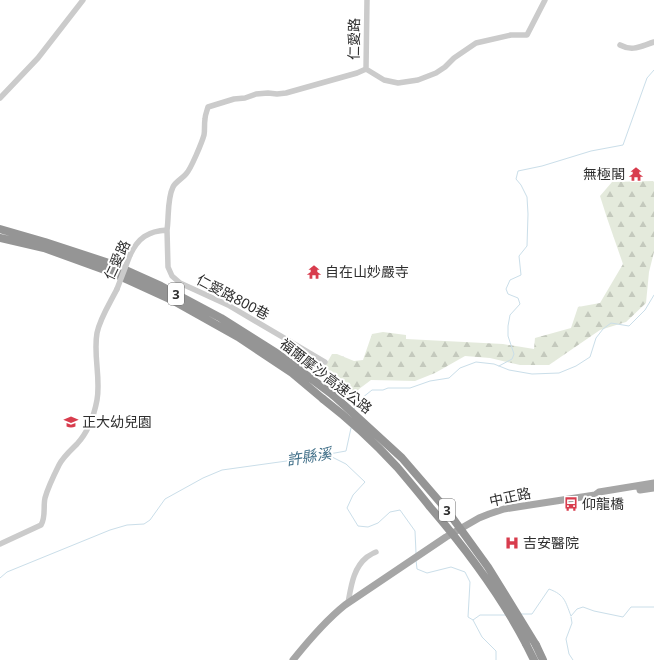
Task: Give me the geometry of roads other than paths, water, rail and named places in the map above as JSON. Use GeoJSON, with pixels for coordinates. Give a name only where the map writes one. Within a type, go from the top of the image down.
{"type":"FeatureCollection","features":[{"type":"Feature","properties":{"kind":"highway","name":"福爾摩沙高速公路"},"geometry":{"type":"LineString","coordinates":[[0,229],[112,264],[161,286],[221,318],[247,334],[278,354],[333,395],[402,458],[446,509],[488,567],[536,645],[543,660]]}},
{"type":"Feature","properties":{"kind":"highway","name":"福爾摩沙高速公路"},"geometry":{"type":"LineString","coordinates":[[0,238],[44,248],[113,273],[172,300],[238,337],[292,374],[323,398],[348,419],[397,467],[455,536],[484,575],[517,628],[534,660]]}},
{"type":"Feature","properties":{"kind":"main road","name":"中正路"},"geometry":{"type":"LineString","coordinates":[[594,495],[599,492],[654,483]]}},
{"type":"Feature","properties":{"kind":"main road","name":"中正路"},"geometry":{"type":"LineString","coordinates":[[348,603],[438,543],[479,518],[496,511],[594,495],[600,496],[654,488]]}},
{"type":"Feature","properties":{"kind":"main road"},"geometry":{"type":"LineString","coordinates":[[293,660],[331,616],[348,603]]}},
{"type":"Feature","properties":{"kind":"street"},"geometry":{"type":"LineString","coordinates":[[0,98],[38,58],[83,0]]}},
{"type":"Feature","properties":{"kind":"street","name":"仁愛路"},"geometry":{"type":"LineString","coordinates":[[0,544],[41,525],[44,521],[45,499],[60,462],[88,429],[98,398],[96,354],[97,334],[100,323],[117,289],[135,245],[143,237],[151,233],[159,230],[167,230],[173,187],[187,174],[204,137],[205,119],[208,107],[256,94],[286,93],[357,73],[366,68],[367,0]]}},
{"type":"Feature","properties":{"kind":"street"},"geometry":{"type":"LineString","coordinates":[[366,68],[384,80],[398,83],[418,80],[436,73],[476,43],[511,35],[527,35],[545,0]]}},
{"type":"Feature","properties":{"kind":"street"},"geometry":{"type":"LineString","coordinates":[[620,45],[626,48],[634,49],[654,42]]}},
{"type":"Feature","properties":{"kind":"street","name":"仁愛路800巷"},"geometry":{"type":"LineString","coordinates":[[167,230],[168,267],[172,276],[180,284],[228,305],[325,362]]}},
{"type":"Feature","properties":{"kind":"street"},"geometry":{"type":"LineString","coordinates":[[348,603],[354,575],[359,566],[368,556],[376,552]]}},
{"type":"Feature","properties":{"kind":"waterway"},"geometry":{"type":"LineString","coordinates":[[499,366],[512,359],[514,354],[508,336],[508,326],[510,315],[520,304],[518,298],[508,294],[506,289],[510,280],[521,275],[519,256],[527,246],[527,197],[516,179],[518,171],[542,166],[591,151],[623,145],[647,78],[654,70]]}},
{"type":"Feature","properties":{"kind":"waterway","name":"許縣溪"},"geometry":{"type":"LineString","coordinates":[[354,409],[362,398],[372,390],[410,388],[430,381],[449,378],[460,368],[476,362],[494,364],[509,370],[532,374],[559,373],[576,366],[590,357],[596,338],[603,329],[611,323],[629,326],[645,310],[654,295]]}},
{"type":"Feature","properties":{"kind":"waterway","name":"許縣溪"},"geometry":{"type":"LineString","coordinates":[[0,578],[7,572],[110,530],[127,525],[144,524],[150,520],[165,499],[203,478],[222,470],[346,451],[351,428]]}},
{"type":"Feature","properties":{"kind":"waterway"},"geometry":{"type":"LineString","coordinates":[[328,455],[346,464],[365,482],[353,495],[347,508],[358,526],[368,527],[378,523],[390,512],[400,510],[415,531],[416,553]]}},
{"type":"Feature","properties":{"kind":"waterway"},"geometry":{"type":"LineString","coordinates":[[416,560],[417,569],[427,573],[451,567],[465,572],[470,582],[468,617],[473,620],[480,615],[506,615]]}},
{"type":"Feature","properties":{"kind":"waterway"},"geometry":{"type":"LineString","coordinates":[[521,614],[532,614],[549,589],[564,599],[571,616],[577,609],[583,607],[594,611],[623,617],[631,607],[654,607]]}},
{"type":"Feature","properties":{"kind":"waterway"},"geometry":{"type":"LineString","coordinates":[[571,617],[572,623],[566,639],[569,654],[573,660]]}},
{"type":"Feature","properties":{"kind":"waterway"},"geometry":{"type":"LineString","coordinates":[[473,620],[482,637],[496,651],[496,660]]}},
{"type":"Feature","properties":{"kind":"place","name":"無極閣"},"geometry":{"type":"Point","coordinates":[636,174]}},
{"type":"Feature","properties":{"kind":"place","name":"自在山妙嚴寺"},"geometry":{"type":"Point","coordinates":[314,272]}},
{"type":"Feature","properties":{"kind":"place","name":"正大幼兒園"},"geometry":{"type":"Point","coordinates":[71,422]}},
{"type":"Feature","properties":{"kind":"place","name":"仰龍橋"},"geometry":{"type":"Point","coordinates":[571,504]}},
{"type":"Feature","properties":{"kind":"place","name":"吉安醫院"},"geometry":{"type":"Point","coordinates":[512,543]}}]}
